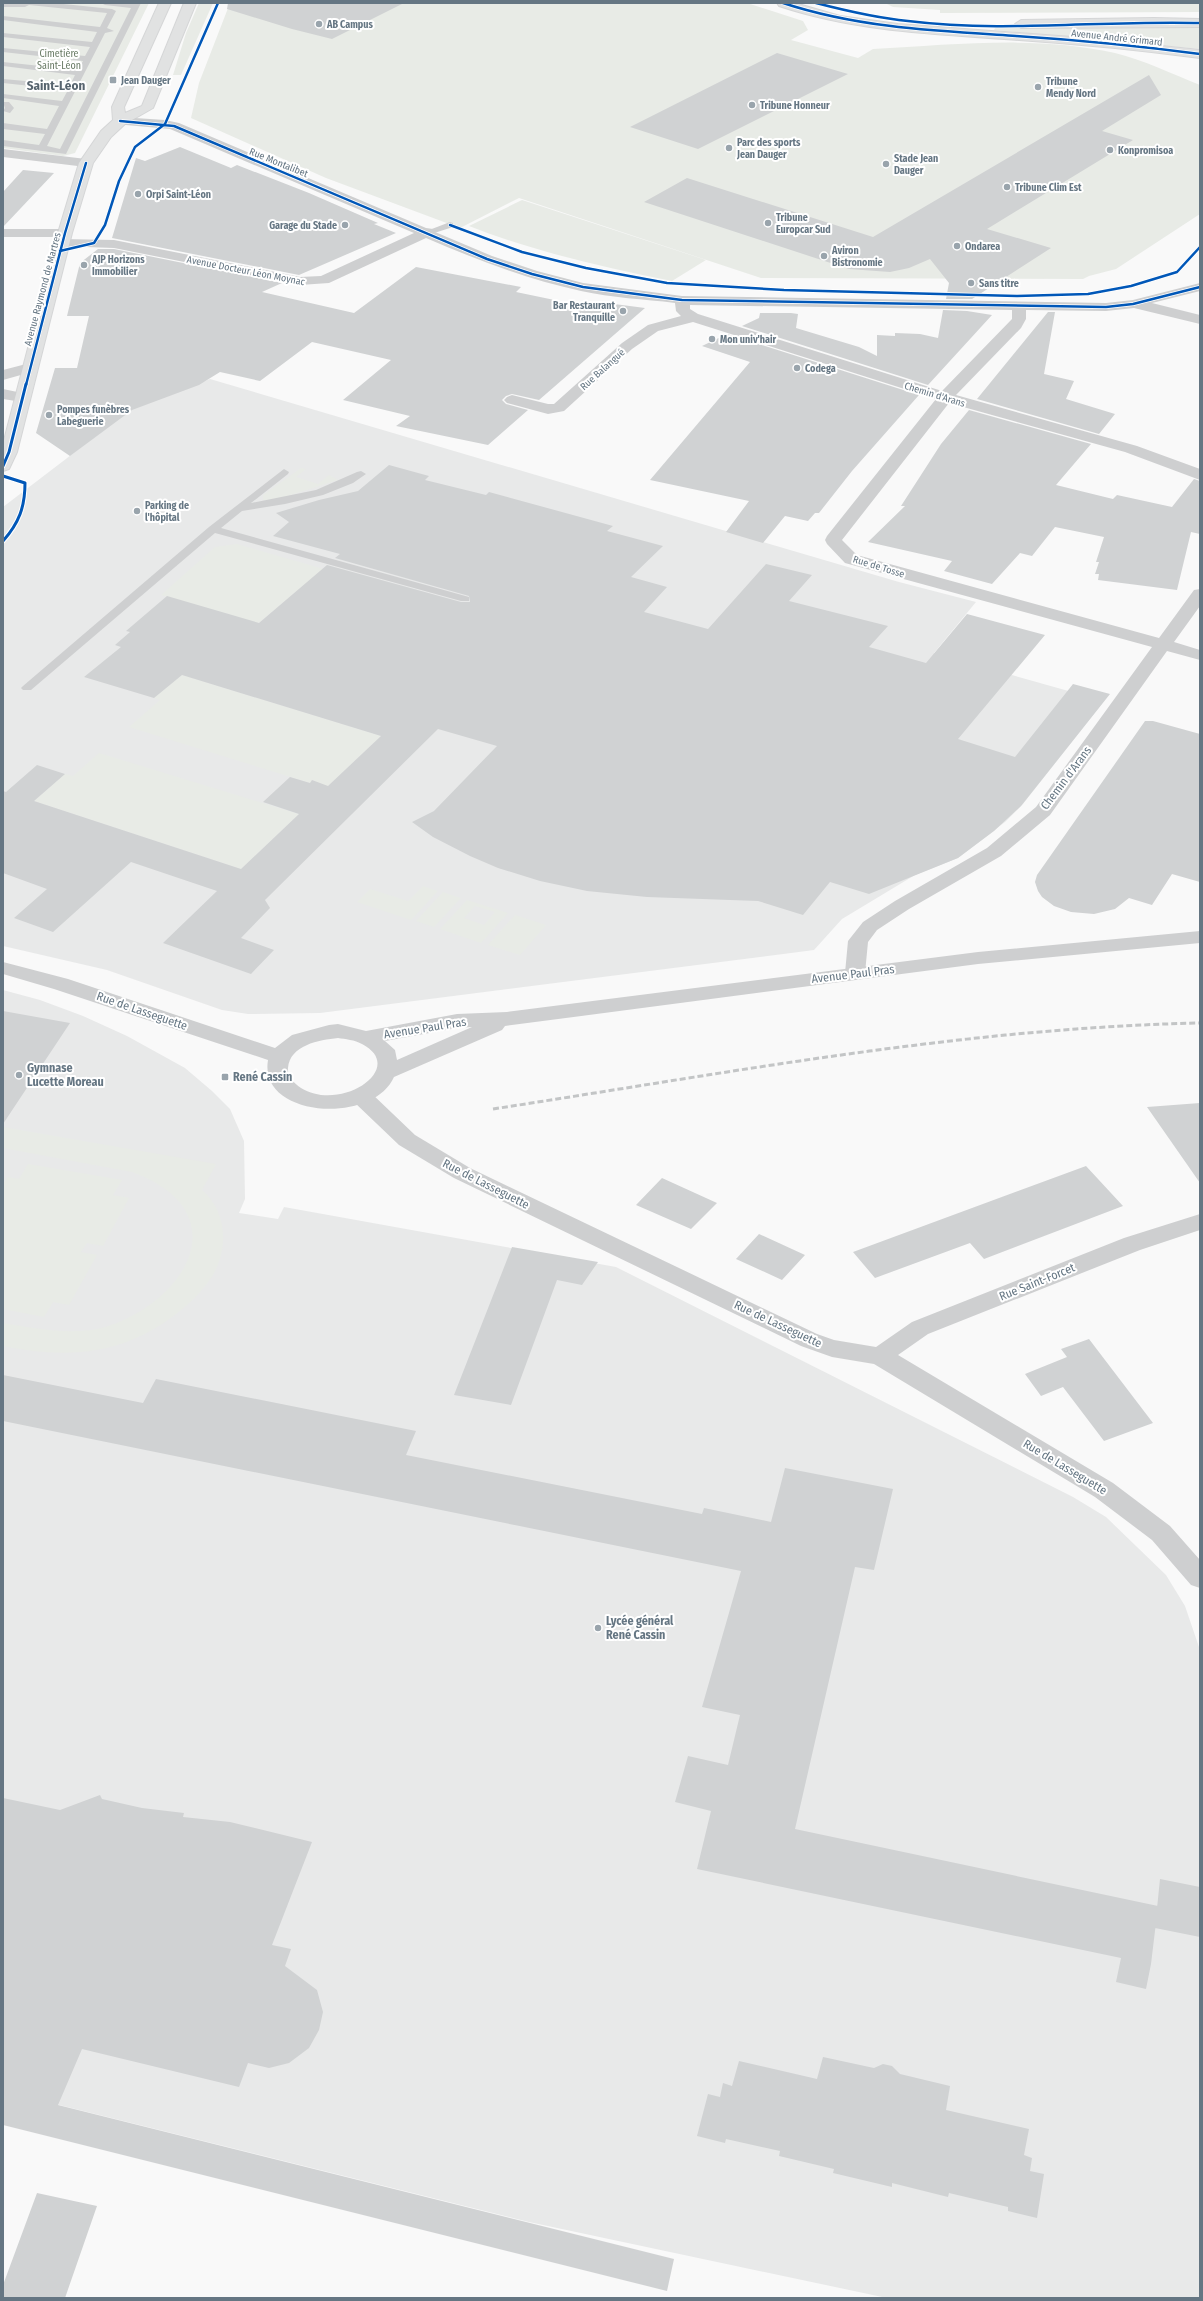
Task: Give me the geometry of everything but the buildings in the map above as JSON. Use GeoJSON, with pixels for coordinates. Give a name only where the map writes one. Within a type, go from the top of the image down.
{"type":"FeatureCollection","features":[{"type":"Feature","properties":{"kind":"main road"},"geometry":{"type":"LineString","coordinates":[[120,121],[118,107],[165,3]]}},
{"type":"Feature","properties":{"kind":"main road","name":"Avenue Raymond de Martres"},"geometry":{"type":"LineString","coordinates":[[3,466],[9,452],[63,238],[86,163],[106,134],[120,121],[147,108],[159,82],[190,3]]}},
{"type":"Feature","properties":{"kind":"main road"},"geometry":{"type":"LineString","coordinates":[[783,3],[819,15],[890,23]]}},
{"type":"Feature","properties":{"kind":"main road"},"geometry":{"type":"LineString","coordinates":[[816,3],[890,23]]}},
{"type":"Feature","properties":{"kind":"main road","name":"Avenue André Grimard"},"geometry":{"type":"LineString","coordinates":[[890,23],[1200,23]]}},
{"type":"Feature","properties":{"kind":"main road","name":"Avenue André Grimard"},"geometry":{"type":"LineString","coordinates":[[890,23],[1124,45],[1200,54]]}},
{"type":"Feature","properties":{"kind":"main road"},"geometry":{"type":"LineString","coordinates":[[1124,45],[1200,60]]}},
{"type":"Feature","properties":{"kind":"street","name":"Rue Montalibet"},"geometry":{"type":"LineString","coordinates":[[120,121],[159,123],[174,126],[428,232]]}},
{"type":"Feature","properties":{"kind":"street"},"geometry":{"type":"LineString","coordinates":[[3,153],[86,163]]}},
{"type":"Feature","properties":{"kind":"street"},"geometry":{"type":"LineString","coordinates":[[428,232],[487,259],[532,274],[591,288],[682,300],[1106,307],[1133,304],[1200,287]]}},
{"type":"Feature","properties":{"kind":"street","name":"Avenue Docteur Léon Moynac"},"geometry":{"type":"LineString","coordinates":[[3,233],[114,244],[300,282],[316,282],[324,280],[428,232]]}},
{"type":"Feature","properties":{"kind":"street"},"geometry":{"type":"LineString","coordinates":[[682,300],[683,311],[693,317]]}},
{"type":"Feature","properties":{"kind":"street"},"geometry":{"type":"LineString","coordinates":[[1133,304],[1176,313],[1200,320]]}},
{"type":"Feature","properties":{"kind":"street","name":"Rue de Tosse"},"geometry":{"type":"LineString","coordinates":[[1019,306],[1019,319],[1016,325],[946,397],[833,540],[851,559],[1200,655]]}},
{"type":"Feature","properties":{"kind":"street","name":"Chemin d'Arans"},"geometry":{"type":"LineString","coordinates":[[693,317],[946,397],[1131,449],[1200,474]]}},
{"type":"Feature","properties":{"kind":"street","name":"Rue Balangué"},"geometry":{"type":"LineString","coordinates":[[512,400],[548,409],[558,408],[627,346],[654,328],[693,317]]}},
{"type":"Feature","properties":{"kind":"street"},"geometry":{"type":"LineString","coordinates":[[3,369],[30,368]]}},
{"type":"Feature","properties":{"kind":"street"},"geometry":{"type":"LineString","coordinates":[[3,374],[30,368]]}},
{"type":"Feature","properties":{"kind":"street"},"geometry":{"type":"LineString","coordinates":[[3,394],[22,397]]}},
{"type":"Feature","properties":{"kind":"street","name":"Chemin d'Arans"},"geometry":{"type":"LineString","coordinates":[[855,973],[858,941],[870,926],[902,905],[994,852],[1042,811],[1200,594]]}},
{"type":"Feature","properties":{"kind":"street","name":"Avenue Paul Pras"},"geometry":{"type":"LineString","coordinates":[[368,1037],[457,1021],[507,1020],[978,958],[1200,937]]}},
{"type":"Feature","properties":{"kind":"street","name":"Rue de Lasseguette"},"geometry":{"type":"LineString","coordinates":[[3,968],[61,984],[281,1057]]}},
{"type":"Feature","properties":{"kind":"street","name":"Avenue Paul Pras"},"geometry":{"type":"LineString","coordinates":[[388,1072],[507,1020]]}},
{"type":"Feature","properties":{"kind":"street"},"geometry":{"type":"LineString","coordinates":[[322,1032],[354,1033],[368,1037],[379,1044],[386,1053],[389,1062],[388,1072],[383,1081],[374,1090],[362,1097],[344,1102],[324,1103],[306,1100],[291,1092],[281,1082],[278,1070],[281,1057],[297,1042],[322,1032]]}},
{"type":"Feature","properties":{"kind":"street","name":"Rue de Lasseguette"},"geometry":{"type":"LineString","coordinates":[[362,1097],[407,1140],[424,1152],[462,1173],[809,1340],[832,1348],[880,1356],[1104,1490],[1161,1533],[1200,1578]]}},
{"type":"Feature","properties":{"kind":"street","name":"Rue Saint-Forcet"},"geometry":{"type":"LineString","coordinates":[[880,1356],[920,1328],[1132,1244],[1200,1222]]}},
{"type":"Feature","properties":{"kind":"lane"},"geometry":{"type":"LineString","coordinates":[[3,143],[63,152],[136,4],[105,3]]}},
{"type":"Feature","properties":{"kind":"lane"},"geometry":{"type":"LineString","coordinates":[[3,5],[107,20]]}},
{"type":"Feature","properties":{"kind":"lane"},"geometry":{"type":"LineString","coordinates":[[23,7],[5,22],[85,63]]}},
{"type":"Feature","properties":{"kind":"lane"},"geometry":{"type":"LineString","coordinates":[[3,11],[23,7],[112,11],[42,148]]}},
{"type":"Feature","properties":{"kind":"lane"},"geometry":{"type":"LineString","coordinates":[[3,88],[18,90],[85,63],[122,32]]}},
{"type":"Feature","properties":{"kind":"lane"},"geometry":{"type":"LineString","coordinates":[[3,36],[85,63]]}},
{"type":"Feature","properties":{"kind":"lane"},"geometry":{"type":"LineString","coordinates":[[3,42],[85,63]]}},
{"type":"Feature","properties":{"kind":"lane"},"geometry":{"type":"LineString","coordinates":[[3,50],[85,63]]}},
{"type":"Feature","properties":{"kind":"lane"},"geometry":{"type":"LineString","coordinates":[[3,57],[85,63]]}},
{"type":"Feature","properties":{"kind":"lane"},"geometry":{"type":"LineString","coordinates":[[3,64],[85,63]]}},
{"type":"Feature","properties":{"kind":"lane"},"geometry":{"type":"LineString","coordinates":[[3,72],[85,63]]}},
{"type":"Feature","properties":{"kind":"lane"},"geometry":{"type":"LineString","coordinates":[[3,81],[24,83],[85,63]]}},
{"type":"Feature","properties":{"kind":"lane"},"geometry":{"type":"LineString","coordinates":[[5,105],[24,83]]}},
{"type":"Feature","properties":{"kind":"lane"},"geometry":{"type":"LineString","coordinates":[[5,105],[64,104]]}},
{"type":"Feature","properties":{"kind":"lane"},"geometry":{"type":"LineString","coordinates":[[3,126],[50,132]]}},
{"type":"Feature","properties":{"kind":"lane"},"geometry":{"type":"LineString","coordinates":[[3,135],[46,140]]}},
{"type":"Feature","properties":{"kind":"lane"},"geometry":{"type":"LineString","coordinates":[[428,232],[450,225]]}},
{"type":"Feature","properties":{"kind":"lane"},"geometry":{"type":"LineString","coordinates":[[27,688],[213,529],[284,472]]}},
{"type":"Feature","properties":{"kind":"lane"},"geometry":{"type":"LineString","coordinates":[[239,508],[268,506],[349,483],[361,474]]}},
{"type":"Feature","properties":{"kind":"lane"},"geometry":{"type":"LineString","coordinates":[[213,529],[465,599]]}},
{"type":"Feature","properties":{"kind":"shaded area"},"geometry":{"type":"Polygon","coordinates":[[[210,379],[899,582],[976,602],[934,653],[1104,701],[1023,804],[1005,822],[958,858],[915,875],[842,919],[814,950],[320,1013],[248,1014],[222,1010],[107,970],[3,946],[3,507],[130,410],[210,379]]]}},
{"type":"Feature","properties":{"kind":"shaded area","name":"Lycée général René Cassin"},"geometry":{"type":"Polygon","coordinates":[[[3,990],[40,1000],[83,1016],[127,1036],[185,1068],[212,1091],[230,1109],[244,1141],[245,1199],[239,1213],[278,1219],[284,1207],[616,1267],[1073,1497],[1106,1517],[1166,1575],[1185,1606],[1200,1650],[1200,2298],[887,2298],[529,2222],[3,2091],[3,990]]]}},
{"type":"Feature","properties":{"kind":"green space","name":"Cimetière Saint-Léon"},"geometry":{"type":"Polygon","coordinates":[[[3,3],[149,3],[75,153],[63,156],[3,148],[3,3]]]}},
{"type":"Feature","properties":{"kind":"green space"},"geometry":{"type":"Polygon","coordinates":[[[199,3],[213,3],[181,75],[173,75],[186,33],[199,3]]]}},
{"type":"Feature","properties":{"kind":"green space","name":"Parc des sports Jean Dauger"},"geometry":{"type":"Polygon","coordinates":[[[230,3],[747,3],[803,21],[808,30],[791,40],[858,58],[873,49],[994,43],[1055,44],[1085,47],[1115,53],[1147,63],[1200,85],[1200,214],[1116,269],[1083,279],[761,278],[519,198],[460,228],[326,178],[191,118],[199,83],[230,3]]]}},
{"type":"Feature","properties":{"kind":"green space"},"geometry":{"type":"Polygon","coordinates":[[[885,3],[1200,3],[1200,12],[940,13],[940,10],[893,7],[885,3]]]}},
{"type":"Feature","properties":{"kind":"green space"},"geometry":{"type":"Polygon","coordinates":[[[996,27],[1200,27],[1200,49],[994,30],[996,27]]]}},
{"type":"Feature","properties":{"kind":"green space"},"geometry":{"type":"Polygon","coordinates":[[[522,200],[706,260],[672,281],[544,251],[519,244],[469,226],[522,200]]]}},
{"type":"Feature","properties":{"kind":"green space"},"geometry":{"type":"Polygon","coordinates":[[[301,468],[306,469],[296,477],[318,484],[329,475],[338,480],[272,501],[263,500],[263,495],[301,468]]]}},
{"type":"Feature","properties":{"kind":"green space"},"geometry":{"type":"Polygon","coordinates":[[[237,544],[369,582],[302,587],[256,625],[246,620],[161,595],[215,547],[237,544]]]}},
{"type":"Feature","properties":{"kind":"green space"},"geometry":{"type":"Polygon","coordinates":[[[182,675],[381,736],[326,788],[313,780],[310,783],[129,727],[160,700],[154,698],[182,675]]]}},
{"type":"Feature","properties":{"kind":"green space"},"geometry":{"type":"Polygon","coordinates":[[[99,753],[299,814],[241,869],[34,801],[65,774],[73,776],[99,753]]]}},
{"type":"Feature","properties":{"kind":"green space"},"geometry":{"type":"Polygon","coordinates":[[[423,886],[438,891],[411,920],[357,902],[370,889],[408,901],[423,886]]]}},
{"type":"Feature","properties":{"kind":"green space"},"geometry":{"type":"Polygon","coordinates":[[[443,892],[461,898],[434,927],[416,921],[443,892]]]}},
{"type":"Feature","properties":{"kind":"green space"},"geometry":{"type":"Polygon","coordinates":[[[467,900],[508,913],[481,943],[440,929],[467,900]],[[475,906],[464,918],[484,925],[495,912],[475,906]]]}},
{"type":"Feature","properties":{"kind":"green space"},"geometry":{"type":"Polygon","coordinates":[[[515,915],[546,925],[520,955],[488,945],[515,915]]]}},
{"type":"Feature","properties":{"kind":"green space"},"geometry":{"type":"Polygon","coordinates":[[[3,1127],[216,1164],[202,1190],[218,1211],[222,1223],[222,1249],[214,1274],[206,1285],[183,1309],[164,1323],[134,1339],[118,1345],[102,1349],[69,1353],[36,1351],[3,1346],[3,1323],[46,1330],[89,1330],[103,1328],[117,1323],[144,1309],[167,1291],[183,1270],[191,1249],[192,1227],[183,1206],[163,1187],[132,1172],[3,1148],[3,1127]]]}},
{"type":"Feature","properties":{"kind":"green space"},"geometry":{"type":"Polygon","coordinates":[[[28,1164],[122,1180],[113,1195],[129,1198],[103,1246],[87,1243],[81,1252],[97,1255],[69,1305],[53,1302],[44,1317],[3,1309],[3,1184],[8,1177],[19,1179],[28,1164]]]}},
{"type":"Feature","properties":{"kind":"railway"},"geometry":{"type":"LineString","coordinates":[[493,1109],[757,1067],[934,1043],[1022,1033],[1200,1023]]}},
{"type":"Feature","properties":{"kind":"cycle path"},"geometry":{"type":"LineString","coordinates":[[60,251],[94,243],[105,225],[119,181],[135,147],[165,124],[218,3]]}},
{"type":"Feature","properties":{"kind":"cycle path"},"geometry":{"type":"LineString","coordinates":[[783,3],[840,19],[898,28],[1085,41],[1200,54]]}},
{"type":"Feature","properties":{"kind":"cycle path"},"geometry":{"type":"LineString","coordinates":[[816,3],[862,15],[909,22],[958,25],[1105,22],[1200,23]]}},
{"type":"Feature","properties":{"kind":"cycle path"},"geometry":{"type":"LineString","coordinates":[[120,121],[174,126],[487,259],[532,274],[583,287],[682,300],[1106,307],[1133,304],[1200,287]]}},
{"type":"Feature","properties":{"kind":"cycle path"},"geometry":{"type":"LineString","coordinates":[[3,466],[9,452],[65,233],[86,163]]}},
{"type":"Feature","properties":{"kind":"cycle path"},"geometry":{"type":"LineString","coordinates":[[450,225],[522,252],[586,268],[667,283],[784,290],[1017,296],[1088,294],[1131,286],[1177,272],[1200,247]]}},
{"type":"Feature","properties":{"kind":"cycle path"},"geometry":{"type":"LineString","coordinates":[[3,476],[25,483],[25,500],[21,515],[14,528],[3,541]]}},
{"type":"Feature","properties":{"kind":"place","name":"AB Campus"},"geometry":{"type":"Point","coordinates":[319,24]}},
{"type":"Feature","properties":{"kind":"place","name":"Jean Dauger"},"geometry":{"type":"Point","coordinates":[113,80]}},
{"type":"Feature","properties":{"kind":"place","name":"Tribune Mendy Nord"},"geometry":{"type":"Point","coordinates":[1038,87]}},
{"type":"Feature","properties":{"kind":"place","name":"Tribune Honneur"},"geometry":{"type":"Point","coordinates":[752,105]}},
{"type":"Feature","properties":{"kind":"place","name":"Parc des sports Jean Dauger"},"geometry":{"type":"Point","coordinates":[729,148]}},
{"type":"Feature","properties":{"kind":"place","name":"Konpromisoa"},"geometry":{"type":"Point","coordinates":[1110,150]}},
{"type":"Feature","properties":{"kind":"place","name":"Stade Jean Dauger"},"geometry":{"type":"Point","coordinates":[886,164]}},
{"type":"Feature","properties":{"kind":"place","name":"Tribune Clim Est"},"geometry":{"type":"Point","coordinates":[1007,187]}},
{"type":"Feature","properties":{"kind":"place","name":"Orpi Saint-Léon"},"geometry":{"type":"Point","coordinates":[138,194]}},
{"type":"Feature","properties":{"kind":"place","name":"Tribune Europcar Sud"},"geometry":{"type":"Point","coordinates":[768,223]}},
{"type":"Feature","properties":{"kind":"place","name":"Garage du Stade"},"geometry":{"type":"Point","coordinates":[345,225]}},
{"type":"Feature","properties":{"kind":"place","name":"Ondarea"},"geometry":{"type":"Point","coordinates":[957,246]}},
{"type":"Feature","properties":{"kind":"place","name":"Aviron Bistronomie"},"geometry":{"type":"Point","coordinates":[824,256]}},
{"type":"Feature","properties":{"kind":"place","name":"AJP Horizons Immobilier"},"geometry":{"type":"Point","coordinates":[84,265]}},
{"type":"Feature","properties":{"kind":"place","name":"Sans titre"},"geometry":{"type":"Point","coordinates":[971,283]}},
{"type":"Feature","properties":{"kind":"place","name":"Bar Restaurant Tranquille"},"geometry":{"type":"Point","coordinates":[623,311]}},
{"type":"Feature","properties":{"kind":"place","name":"Mon univ'hair"},"geometry":{"type":"Point","coordinates":[712,339]}},
{"type":"Feature","properties":{"kind":"place","name":"Codega"},"geometry":{"type":"Point","coordinates":[797,368]}},
{"type":"Feature","properties":{"kind":"place","name":"Pompes funèbres Labeguerie"},"geometry":{"type":"Point","coordinates":[49,415]}},
{"type":"Feature","properties":{"kind":"place","name":"Parking de l'hôpital"},"geometry":{"type":"Point","coordinates":[137,511]}},
{"type":"Feature","properties":{"kind":"place","name":"Gymnase Lucette Moreau"},"geometry":{"type":"Point","coordinates":[19,1075]}},
{"type":"Feature","properties":{"kind":"place","name":"René Cassin"},"geometry":{"type":"Point","coordinates":[225,1077]}},
{"type":"Feature","properties":{"kind":"place","name":"Lycée général René Cassin"},"geometry":{"type":"Point","coordinates":[598,1628]}},
{"type":"Feature","properties":{"kind":"district","name":"Saint-Léon"},"geometry":{"type":"Point","coordinates":[56,85]}}]}
